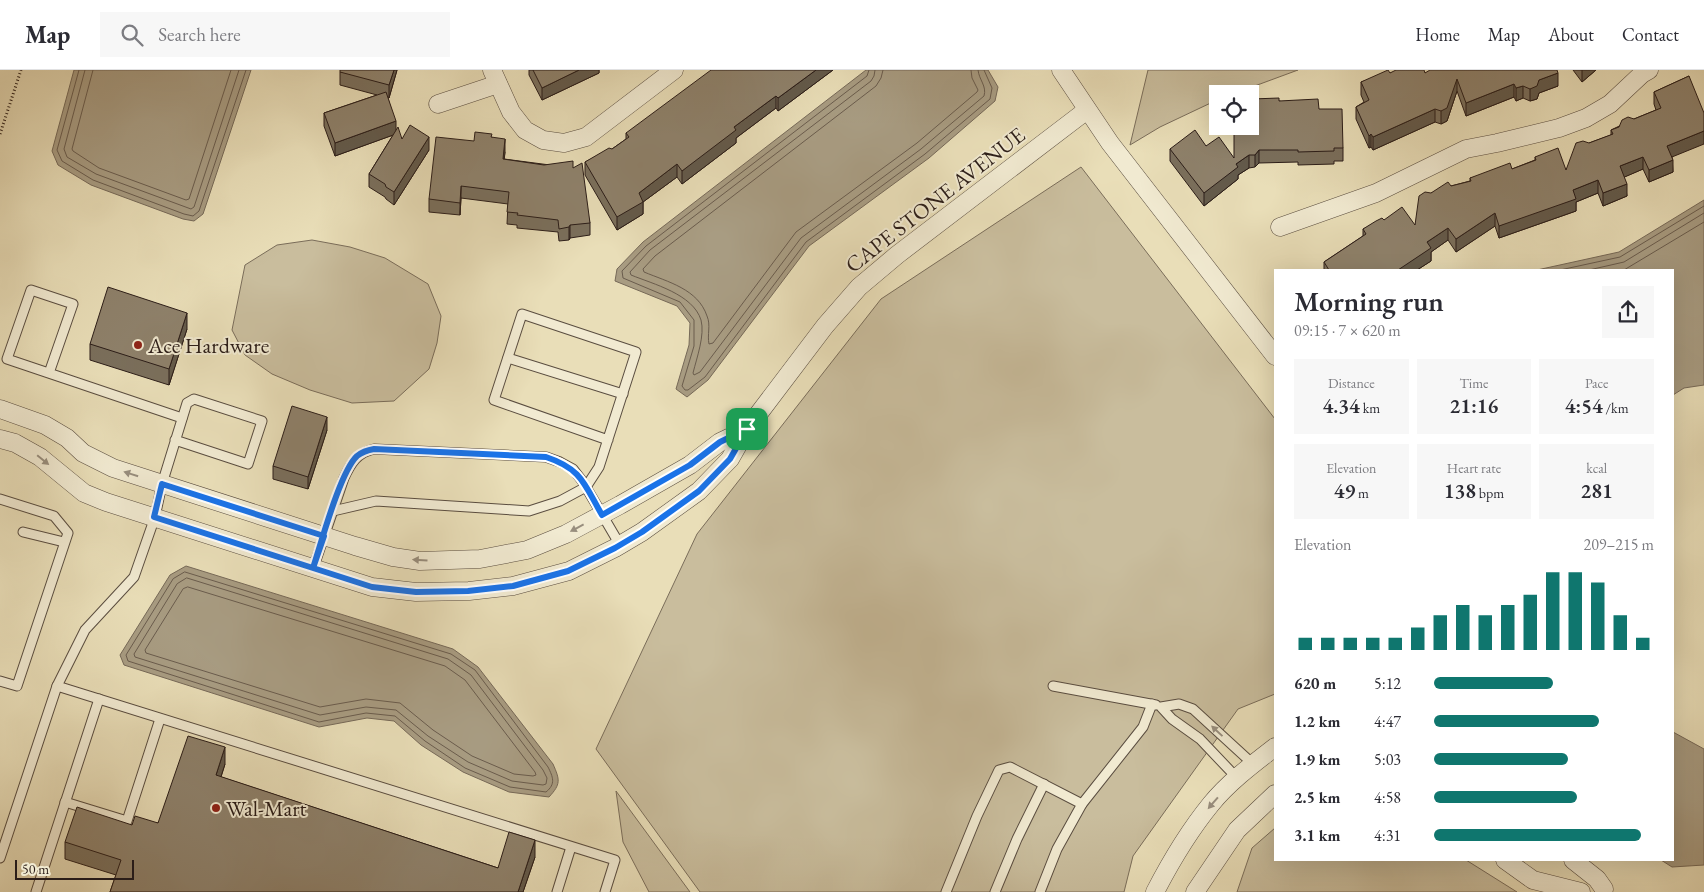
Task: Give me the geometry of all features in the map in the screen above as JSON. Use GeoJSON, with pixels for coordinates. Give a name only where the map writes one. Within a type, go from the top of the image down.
{"type":"FeatureCollection","features":[{"type":"Feature","properties":{"kind":"street"},"geometry":{"type":"LineString","coordinates":[[438,104],[495,77],[511,112],[525,130],[543,140],[564,143],[586,137],[674,70]]}},
{"type":"Feature","properties":{"kind":"street"},"geometry":{"type":"LineString","coordinates":[[1061,70],[1116,151],[1274,355]]}},
{"type":"Feature","properties":{"kind":"street"},"geometry":{"type":"LineString","coordinates":[[1280,227],[1376,193],[1466,149],[1559,128],[1586,118],[1610,104],[1642,74],[1649,70]]}},
{"type":"Feature","properties":{"kind":"street","name":"CAPE STONE AVENUE"},"geometry":{"type":"LineString","coordinates":[[0,440],[15,443],[40,457],[84,493],[372,587],[416,592],[468,591],[513,586],[568,571],[642,532],[699,491],[730,459],[747,429],[825,326],[859,287],[896,255],[1087,110]]}},
{"type":"Feature","properties":{"kind":"street","name":"CAPE STONE AVENUE"},"geometry":{"type":"LineString","coordinates":[[0,409],[45,425],[67,438],[83,453],[114,468],[393,557],[420,561],[480,558],[526,550],[566,534],[690,465],[720,442],[747,429]]}},
{"type":"Feature","properties":{"kind":"street"},"geometry":{"type":"LineString","coordinates":[[1155,892],[1175,855],[1212,803],[1237,778],[1274,748]]}},
{"type":"Feature","properties":{"kind":"street"},"geometry":{"type":"LineString","coordinates":[[1195,892],[1237,830],[1274,795]]}},
{"type":"Feature","properties":{"kind":"street"},"geometry":{"type":"LineString","coordinates":[[1509,861],[1533,880],[1581,892]]}},
{"type":"Feature","properties":{"kind":"street"},"geometry":{"type":"LineString","coordinates":[[1574,861],[1598,879],[1605,891]]}},
{"type":"Feature","properties":{"kind":"lane"},"geometry":{"type":"LineString","coordinates":[[49,373],[72,304],[31,290],[7,360],[182,418]]}},
{"type":"Feature","properties":{"kind":"lane"},"geometry":{"type":"LineString","coordinates":[[333,511],[376,501],[530,510],[560,501],[586,487],[599,467],[608,440],[623,394],[636,352],[522,314],[494,400],[608,440]]}},
{"type":"Feature","properties":{"kind":"lane"},"geometry":{"type":"LineString","coordinates":[[508,358],[623,394]]}},
{"type":"Feature","properties":{"kind":"lane"},"geometry":{"type":"LineString","coordinates":[[0,858],[57,686],[85,630],[134,577],[154,517],[162,484],[187,404],[194,399],[262,421],[248,464],[176,440]]}},
{"type":"Feature","properties":{"kind":"lane"},"geometry":{"type":"LineString","coordinates":[[313,568],[350,465],[364,451],[374,449],[546,457],[560,462],[573,470],[586,487],[620,545]]}},
{"type":"Feature","properties":{"kind":"lane"},"geometry":{"type":"LineString","coordinates":[[0,498],[54,516],[68,532],[17,686],[0,681]]}},
{"type":"Feature","properties":{"kind":"lane"},"geometry":{"type":"LineString","coordinates":[[24,532],[64,542]]}},
{"type":"Feature","properties":{"kind":"lane"},"geometry":{"type":"LineString","coordinates":[[57,686],[616,860],[606,892]]}},
{"type":"Feature","properties":{"kind":"lane"},"geometry":{"type":"LineString","coordinates":[[1053,686],[1156,706],[1179,704],[1193,709],[1253,764]]}},
{"type":"Feature","properties":{"kind":"lane"},"geometry":{"type":"LineString","coordinates":[[36,892],[99,700]]}},
{"type":"Feature","properties":{"kind":"lane"},"geometry":{"type":"LineString","coordinates":[[1156,706],[1200,739],[1237,778]]}},
{"type":"Feature","properties":{"kind":"lane"},"geometry":{"type":"LineString","coordinates":[[1040,892],[1058,849],[1082,804],[1143,727],[1156,706]]}},
{"type":"Feature","properties":{"kind":"lane"},"geometry":{"type":"LineString","coordinates":[[65,802],[127,821],[160,718]]}},
{"type":"Feature","properties":{"kind":"lane"},"geometry":{"type":"LineString","coordinates":[[946,892],[977,816],[999,770],[1010,767],[1082,804]]}},
{"type":"Feature","properties":{"kind":"lane"},"geometry":{"type":"LineString","coordinates":[[995,892],[1016,839],[1044,784]]}},
{"type":"Feature","properties":{"kind":"lane"},"geometry":{"type":"LineString","coordinates":[[557,892],[571,846]]}},
{"type":"Feature","properties":{"kind":"path"},"geometry":{"type":"LineString","coordinates":[[0,134],[20,70]]}},
{"type":"Feature","properties":{"kind":"shaded area"},"geometry":{"type":"Polygon","coordinates":[[[1148,70],[1298,70],[1257,85],[1209,85],[1209,104],[1160,127],[1130,145],[1148,70]]]}},
{"type":"Feature","properties":{"kind":"shaded area"},"geometry":{"type":"Polygon","coordinates":[[[1081,167],[1274,418],[1274,694],[1238,709],[1133,856],[1124,892],[700,892],[596,749],[697,534],[881,299],[1081,167]]]}},
{"type":"Feature","properties":{"kind":"shaded area"},"geometry":{"type":"Polygon","coordinates":[[[312,240],[350,247],[385,258],[428,284],[441,316],[437,343],[429,369],[394,401],[352,403],[310,390],[272,374],[245,355],[232,330],[245,265],[277,245],[312,240]]]}},
{"type":"Feature","properties":{"kind":"shaded area"},"geometry":{"type":"Polygon","coordinates":[[[616,791],[690,892],[649,892],[623,842],[616,791]]]}},
{"type":"Feature","properties":{"kind":"shaded area"},"geometry":{"type":"Polygon","coordinates":[[[1274,829],[1274,861],[1468,861],[1517,892],[1237,892],[1252,848],[1274,829]]]}},
{"type":"Feature","properties":{"kind":"water"},"geometry":{"type":"Polygon","coordinates":[[[74,70],[251,70],[203,214],[194,221],[183,219],[91,185],[58,165],[52,151],[74,70]]]}},
{"type":"Feature","properties":{"kind":"water"},"geometry":{"type":"Polygon","coordinates":[[[866,70],[988,70],[998,87],[995,101],[929,158],[809,246],[708,380],[687,397],[676,389],[689,345],[690,323],[677,306],[615,281],[617,269],[643,242],[866,70]]]}},
{"type":"Feature","properties":{"kind":"water"},"geometry":{"type":"Polygon","coordinates":[[[1704,200],[1704,385],[1684,388],[1674,394],[1674,269],[1542,269],[1619,252],[1704,200]]]}},
{"type":"Feature","properties":{"kind":"water"},"geometry":{"type":"Polygon","coordinates":[[[186,566],[453,649],[478,667],[553,764],[558,778],[556,789],[549,797],[509,792],[463,772],[421,745],[394,721],[367,718],[319,727],[124,665],[120,655],[170,575],[186,566]]]}},
{"type":"Feature","properties":{"kind":"water"},"geometry":{"type":"Polygon","coordinates":[[[1674,733],[1704,749],[1704,865],[1672,867],[1663,861],[1674,861],[1674,733]]]}},
{"type":"Feature","properties":{"kind":"building"},"geometry":{"type":"Polygon","coordinates":[[[340,70],[394,70],[389,85],[340,72],[340,70]]]}},
{"type":"Feature","properties":{"kind":"building"},"geometry":{"type":"Polygon","coordinates":[[[533,70],[579,70],[542,88],[533,70]]]}},
{"type":"Feature","properties":{"kind":"building"},"geometry":{"type":"Polygon","coordinates":[[[711,70],[816,70],[734,127],[736,130],[682,171],[677,164],[639,193],[643,202],[617,217],[585,162],[609,148],[612,149],[629,137],[626,133],[711,70]]]}},
{"type":"Feature","properties":{"kind":"building"},"geometry":{"type":"Polygon","coordinates":[[[1388,70],[1390,73],[1396,70],[1424,70],[1425,73],[1430,70],[1557,70],[1558,73],[1539,80],[1537,86],[1530,89],[1523,86],[1516,88],[1514,84],[1466,103],[1457,79],[1447,108],[1441,111],[1435,109],[1373,137],[1371,134],[1369,136],[1356,107],[1369,100],[1361,82],[1388,70]]]}},
{"type":"Feature","properties":{"kind":"building"},"geometry":{"type":"Polygon","coordinates":[[[1689,76],[1704,113],[1704,131],[1667,146],[1673,160],[1649,170],[1643,157],[1620,166],[1627,184],[1603,193],[1598,180],[1573,190],[1576,199],[1499,226],[1495,213],[1456,239],[1448,228],[1427,242],[1431,248],[1400,269],[1328,269],[1324,262],[1366,234],[1363,229],[1382,218],[1384,220],[1402,207],[1415,225],[1419,196],[1425,192],[1431,193],[1448,182],[1451,186],[1471,181],[1470,178],[1510,163],[1512,169],[1536,160],[1535,157],[1558,148],[1566,170],[1576,143],[1583,141],[1589,143],[1613,134],[1611,130],[1619,127],[1622,120],[1628,117],[1634,119],[1661,108],[1654,92],[1689,76]]]}},
{"type":"Feature","properties":{"kind":"building"},"geometry":{"type":"Polygon","coordinates":[[[386,92],[396,121],[335,143],[324,113],[386,92]]]}},
{"type":"Feature","properties":{"kind":"building"},"geometry":{"type":"Polygon","coordinates":[[[1279,98],[1279,101],[1318,99],[1319,109],[1342,109],[1343,148],[1334,148],[1334,151],[1298,152],[1298,150],[1259,150],[1255,155],[1249,155],[1236,164],[1238,167],[1204,193],[1170,149],[1195,130],[1206,146],[1219,137],[1234,158],[1234,135],[1259,135],[1259,99],[1279,98]]]}},
{"type":"Feature","properties":{"kind":"building"},"geometry":{"type":"Polygon","coordinates":[[[410,125],[429,137],[394,192],[369,174],[398,127],[402,139],[410,125]]]}},
{"type":"Feature","properties":{"kind":"building"},"geometry":{"type":"Polygon","coordinates":[[[475,132],[492,134],[491,137],[505,139],[503,159],[544,165],[573,161],[573,168],[582,163],[590,223],[570,225],[569,227],[559,229],[558,220],[507,212],[509,192],[461,186],[460,203],[429,199],[436,137],[474,141],[475,132]]]}},
{"type":"Feature","properties":{"kind":"building","name":"Ace Hardware"},"geometry":{"type":"Polygon","coordinates":[[[108,287],[187,313],[169,369],[90,344],[108,287]]]}},
{"type":"Feature","properties":{"kind":"building"},"geometry":{"type":"Polygon","coordinates":[[[292,406],[327,417],[308,477],[273,466],[292,406]]]}},
{"type":"Feature","properties":{"kind":"building","name":"Wal-Mart"},"geometry":{"type":"Polygon","coordinates":[[[188,736],[225,747],[216,775],[498,868],[509,832],[535,840],[518,892],[110,892],[121,860],[65,842],[77,807],[132,825],[135,816],[158,823],[188,736]]]}},
{"type":"Feature","properties":{"kind":"place","name":"Ace Hardware"},"geometry":{"type":"Point","coordinates":[138,345]}},
{"type":"Feature","properties":{"kind":"place","name":"Wal-Mart"},"geometry":{"type":"Point","coordinates":[216,808]}},
{"type":"Feature","properties":{"kind":"route"},"geometry":{"type":"LineString","coordinates":[[747,429],[720,442],[690,465],[602,515],[583,482],[573,470],[560,462],[546,457],[374,449],[364,451],[350,465],[344,478],[313,568],[154,517],[162,484],[324,536],[313,568],[372,587],[416,592],[468,591],[513,586],[568,571],[615,548],[642,532],[699,491],[730,459],[747,429]]}}]}
